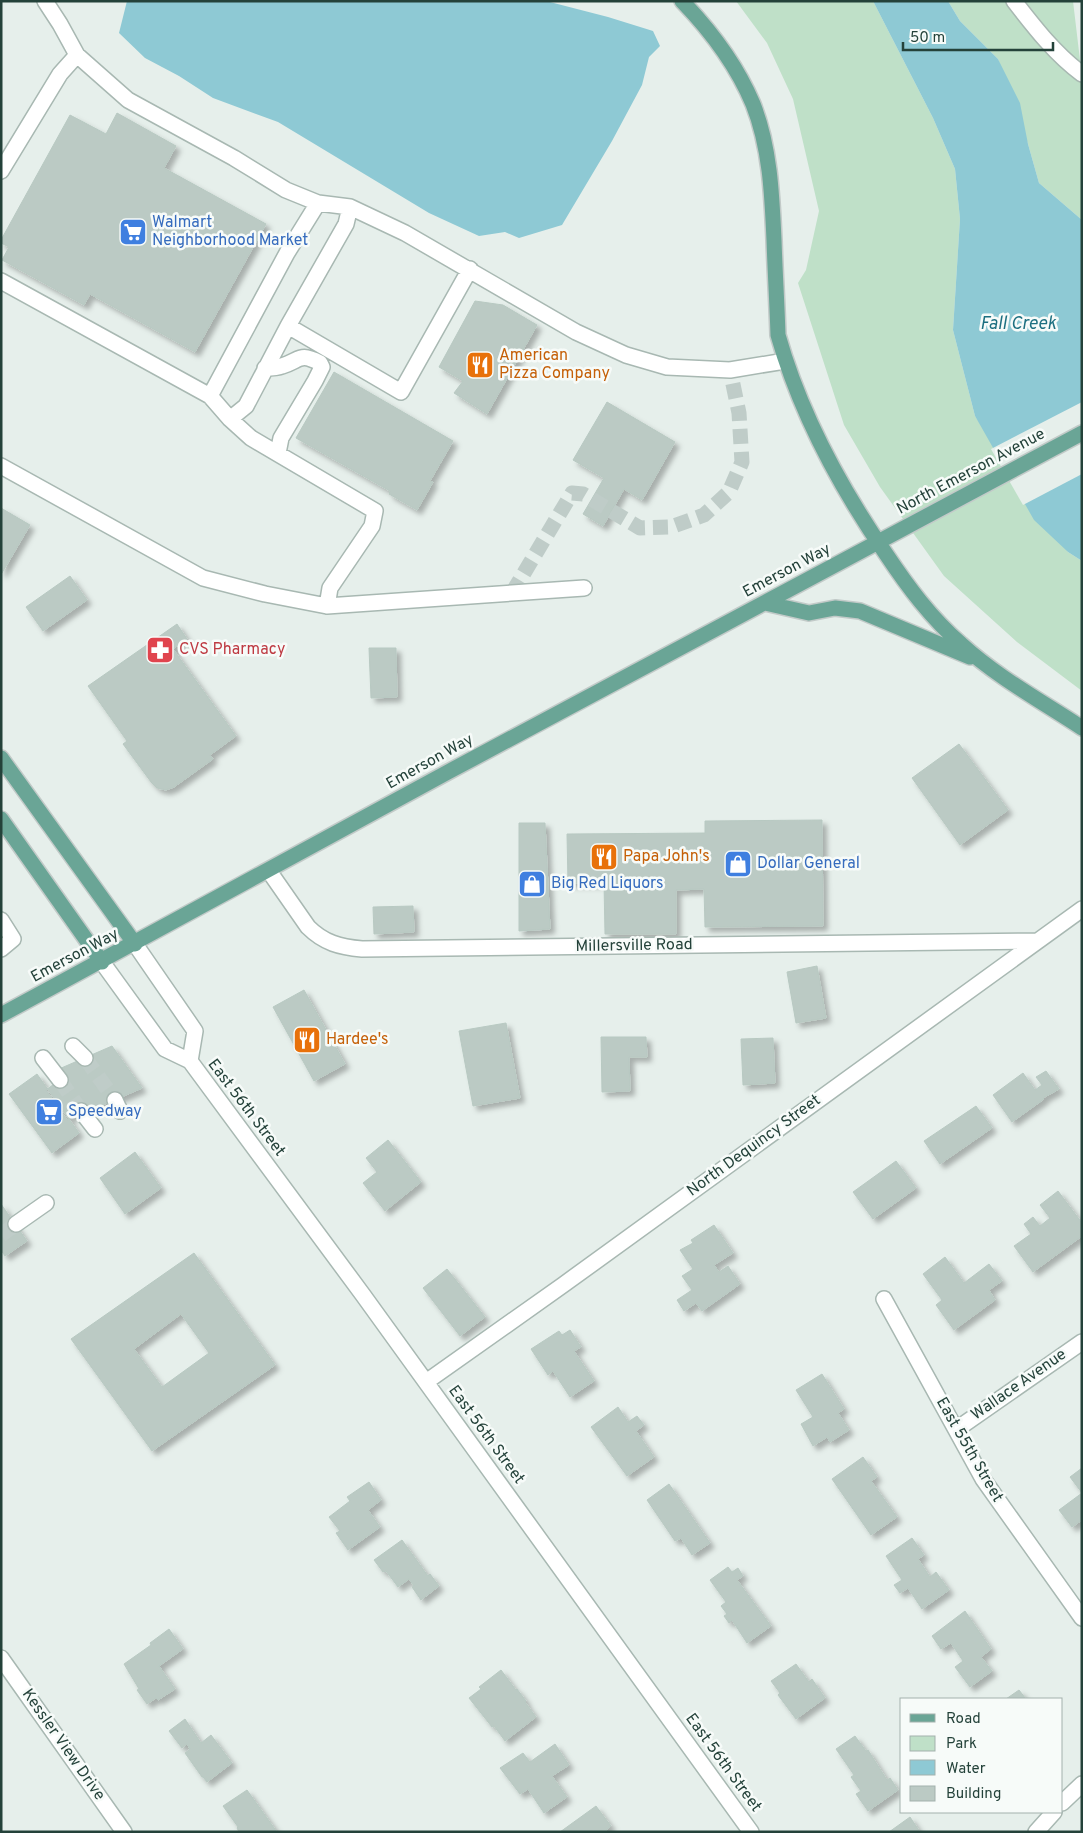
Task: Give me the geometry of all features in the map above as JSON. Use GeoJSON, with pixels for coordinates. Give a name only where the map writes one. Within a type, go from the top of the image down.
{"type":"FeatureCollection","features":[{"type":"Feature","properties":{"kind":"main road"},"geometry":{"type":"LineString","coordinates":[[682,1],[706,28],[737,72],[754,106],[762,130],[770,171],[778,335],[785,361],[809,418],[854,506],[911,591],[940,624],[984,663],[1082,728]]}},
{"type":"Feature","properties":{"kind":"main road","name":"North Emerson Avenue"},"geometry":{"type":"LineString","coordinates":[[878,542],[1082,433]]}},
{"type":"Feature","properties":{"kind":"main road","name":"Emerson Way"},"geometry":{"type":"LineString","coordinates":[[1,1016],[448,772],[878,542]]}},
{"type":"Feature","properties":{"kind":"main road"},"geometry":{"type":"LineString","coordinates":[[765,603],[809,613],[835,608],[860,611],[984,663]]}},
{"type":"Feature","properties":{"kind":"main road","name":"East 56th Street"},"geometry":{"type":"LineString","coordinates":[[1,758],[135,944]]}},
{"type":"Feature","properties":{"kind":"main road","name":"East 56th Street"},"geometry":{"type":"LineString","coordinates":[[1,819],[102,962]]}},
{"type":"Feature","properties":{"kind":"street"},"geometry":{"type":"LineString","coordinates":[[45,1],[77,55],[128,100],[234,158],[286,190],[318,203],[350,207],[406,233],[576,332],[626,355],[667,367],[730,370],[785,361]]}},
{"type":"Feature","properties":{"kind":"street"},"geometry":{"type":"LineString","coordinates":[[1014,1],[1042,37],[1067,63],[1082,74]]}},
{"type":"Feature","properties":{"kind":"street"},"geometry":{"type":"LineString","coordinates":[[1,171],[60,74],[77,55]]}},
{"type":"Feature","properties":{"kind":"street"},"geometry":{"type":"LineString","coordinates":[[210,396],[287,253],[318,203]]}},
{"type":"Feature","properties":{"kind":"street"},"geometry":{"type":"LineString","coordinates":[[230,419],[246,406],[288,326],[346,224],[350,207]]}},
{"type":"Feature","properties":{"kind":"street"},"geometry":{"type":"LineString","coordinates":[[288,326],[401,392],[470,269]]}},
{"type":"Feature","properties":{"kind":"street"},"geometry":{"type":"LineString","coordinates":[[1,281],[210,396],[230,419],[251,438],[375,511],[372,526],[330,588],[327,606]]}},
{"type":"Feature","properties":{"kind":"street"},"geometry":{"type":"LineString","coordinates":[[265,368],[281,366],[302,357],[309,357],[322,366],[281,438],[278,454]]}},
{"type":"Feature","properties":{"kind":"street"},"geometry":{"type":"LineString","coordinates":[[1,466],[203,578],[265,594],[327,606],[584,588]]}},
{"type":"Feature","properties":{"kind":"street","name":"Millersville Road"},"geometry":{"type":"LineString","coordinates":[[269,870],[315,935],[334,945],[362,950],[1036,941]]}},
{"type":"Feature","properties":{"kind":"street","name":"North Dequincy Street"},"geometry":{"type":"LineString","coordinates":[[426,1382],[1082,908]]}},
{"type":"Feature","properties":{"kind":"street"},"geometry":{"type":"LineString","coordinates":[[1,920],[13,939],[1,949]]}},
{"type":"Feature","properties":{"kind":"street","name":"East 56th Street"},"geometry":{"type":"LineString","coordinates":[[135,944],[195,1031],[190,1061]]}},
{"type":"Feature","properties":{"kind":"street","name":"East 56th Street"},"geometry":{"type":"LineString","coordinates":[[102,962],[165,1049],[190,1061],[426,1382],[751,1832]]}},
{"type":"Feature","properties":{"kind":"street"},"geometry":{"type":"LineString","coordinates":[[73,1046],[85,1058]]}},
{"type":"Feature","properties":{"kind":"street"},"geometry":{"type":"LineString","coordinates":[[43,1058],[60,1080]]}},
{"type":"Feature","properties":{"kind":"street"},"geometry":{"type":"LineString","coordinates":[[81,1111],[95,1129]]}},
{"type":"Feature","properties":{"kind":"street"},"geometry":{"type":"LineString","coordinates":[[16,1224],[46,1203]]}},
{"type":"Feature","properties":{"kind":"street","name":"East 55th Street"},"geometry":{"type":"LineString","coordinates":[[884,1299],[984,1480],[1082,1618]]}},
{"type":"Feature","properties":{"kind":"street","name":"Wallace Avenue"},"geometry":{"type":"LineString","coordinates":[[957,1429],[1082,1342]]}},
{"type":"Feature","properties":{"kind":"street","name":"Kessler View Drive"},"geometry":{"type":"LineString","coordinates":[[1,1658],[6,1675],[124,1832]]}},
{"type":"Feature","properties":{"kind":"street"},"geometry":{"type":"LineString","coordinates":[[1063,1803],[1082,1784]]}},
{"type":"Feature","properties":{"kind":"street"},"geometry":{"type":"LineString","coordinates":[[1036,1832],[1053,1813]]}},
{"type":"Feature","properties":{"kind":"green space"},"geometry":{"type":"Polygon","coordinates":[[[736,1],[873,1],[933,118],[955,169],[960,219],[953,330],[975,416],[1068,552],[1082,561],[1082,691],[1017,642],[944,576],[880,487],[844,425],[798,283],[806,270],[819,211],[793,99],[767,43],[736,1]]]}},
{"type":"Feature","properties":{"kind":"green space"},"geometry":{"type":"Polygon","coordinates":[[[948,1],[1073,1],[1082,77],[1082,220],[1039,183],[1028,144],[998,59],[960,21],[948,1]]]}},
{"type":"Feature","properties":{"kind":"water"},"geometry":{"type":"Polygon","coordinates":[[[127,1],[546,1],[653,31],[660,46],[649,57],[642,85],[612,141],[562,225],[519,238],[505,232],[479,236],[429,213],[278,122],[213,98],[179,76],[145,58],[119,33],[127,1]]]}},
{"type":"Feature","properties":{"kind":"water","name":"Fall Creek"},"geometry":{"type":"Polygon","coordinates":[[[873,1],[948,1],[960,21],[998,59],[1020,103],[1028,144],[1039,183],[1082,220],[1082,561],[1068,552],[1034,520],[975,416],[953,330],[960,219],[955,169],[933,118],[873,1]]]}},
{"type":"Feature","properties":{"kind":"pier"},"geometry":{"type":"Polygon","coordinates":[[[1082,402],[1082,474],[1023,505],[991,449],[1082,402]]]}},
{"type":"Feature","properties":{"kind":"building","name":"Walmart Neighborhood Market"},"geometry":{"type":"Polygon","coordinates":[[[117,113],[176,146],[164,168],[266,224],[195,352],[90,294],[84,305],[2,260],[9,247],[1,243],[1,240],[70,115],[106,134],[117,113]]]}},
{"type":"Feature","properties":{"kind":"building"},"geometry":{"type":"Polygon","coordinates":[[[475,301],[503,305],[537,325],[487,414],[454,393],[463,381],[439,367],[475,301]]]}},
{"type":"Feature","properties":{"kind":"building"},"geometry":{"type":"Polygon","coordinates":[[[334,372],[453,441],[430,481],[433,482],[417,510],[389,494],[390,491],[296,438],[334,372]]]}},
{"type":"Feature","properties":{"kind":"building"},"geometry":{"type":"Polygon","coordinates":[[[607,402],[675,442],[642,500],[624,489],[603,526],[583,514],[604,478],[573,460],[607,402]]]}},
{"type":"Feature","properties":{"kind":"building"},"geometry":{"type":"Polygon","coordinates":[[[1,508],[30,525],[2,573],[1,573],[1,508]]]}},
{"type":"Feature","properties":{"kind":"building"},"geometry":{"type":"Polygon","coordinates":[[[70,576],[87,600],[43,631],[26,607],[70,576]]]}},
{"type":"Feature","properties":{"kind":"building","name":"CVS Pharmacy"},"geometry":{"type":"Polygon","coordinates":[[[177,624],[187,639],[173,649],[236,736],[210,755],[213,759],[174,787],[166,790],[157,788],[151,782],[123,744],[127,741],[88,686],[177,624]]]}},
{"type":"Feature","properties":{"kind":"building"},"geometry":{"type":"Polygon","coordinates":[[[369,648],[396,648],[397,697],[371,698],[369,648]]]}},
{"type":"Feature","properties":{"kind":"building"},"geometry":{"type":"Polygon","coordinates":[[[959,744],[1008,810],[960,845],[912,778],[959,744]]]}},
{"type":"Feature","properties":{"kind":"building"},"geometry":{"type":"Polygon","coordinates":[[[822,820],[823,926],[705,927],[704,889],[676,890],[676,934],[605,934],[604,883],[568,883],[567,834],[705,833],[705,821],[822,820]]]}},
{"type":"Feature","properties":{"kind":"building"},"geometry":{"type":"Polygon","coordinates":[[[519,823],[545,823],[550,929],[519,931],[519,823]]]}},
{"type":"Feature","properties":{"kind":"building"},"geometry":{"type":"Polygon","coordinates":[[[413,906],[414,932],[374,934],[373,907],[413,906]]]}},
{"type":"Feature","properties":{"kind":"building"},"geometry":{"type":"Polygon","coordinates":[[[817,966],[826,1018],[796,1023],[787,972],[817,966]]]}},
{"type":"Feature","properties":{"kind":"building"},"geometry":{"type":"Polygon","coordinates":[[[304,990],[345,1064],[314,1081],[273,1007],[304,990]]]}},
{"type":"Feature","properties":{"kind":"building"},"geometry":{"type":"Polygon","coordinates":[[[506,1023],[520,1098],[473,1106],[459,1031],[506,1023]]]}},
{"type":"Feature","properties":{"kind":"building"},"geometry":{"type":"Polygon","coordinates":[[[601,1037],[646,1037],[647,1057],[629,1057],[630,1091],[602,1092],[601,1037]]]}},
{"type":"Feature","properties":{"kind":"building"},"geometry":{"type":"Polygon","coordinates":[[[773,1038],[775,1083],[743,1085],[741,1039],[773,1038]]]}},
{"type":"Feature","properties":{"kind":"building"},"geometry":{"type":"Polygon","coordinates":[[[112,1046],[142,1088],[89,1111],[86,1107],[67,1120],[46,1090],[65,1076],[59,1069],[112,1046]]]}},
{"type":"Feature","properties":{"kind":"building"},"geometry":{"type":"Polygon","coordinates":[[[1046,1071],[1059,1089],[1043,1098],[1012,1122],[993,1095],[1023,1073],[1035,1090],[1042,1085],[1036,1077],[1046,1071]]]}},
{"type":"Feature","properties":{"kind":"building"},"geometry":{"type":"Polygon","coordinates":[[[37,1074],[79,1133],[52,1153],[9,1094],[37,1074]]]}},
{"type":"Feature","properties":{"kind":"building"},"geometry":{"type":"Polygon","coordinates":[[[976,1106],[992,1128],[940,1164],[924,1141],[976,1106]]]}},
{"type":"Feature","properties":{"kind":"building"},"geometry":{"type":"Polygon","coordinates":[[[388,1140],[421,1182],[385,1211],[363,1183],[377,1172],[366,1158],[388,1140]]]}},
{"type":"Feature","properties":{"kind":"building"},"geometry":{"type":"Polygon","coordinates":[[[135,1152],[161,1188],[125,1214],[100,1178],[135,1152]]]}},
{"type":"Feature","properties":{"kind":"building"},"geometry":{"type":"Polygon","coordinates":[[[896,1161],[916,1188],[873,1219],[853,1192],[896,1161]]]}},
{"type":"Feature","properties":{"kind":"building"},"geometry":{"type":"Polygon","coordinates":[[[1058,1191],[1082,1223],[1082,1236],[1033,1272],[1014,1246],[1031,1234],[1024,1224],[1033,1217],[1040,1226],[1050,1218],[1040,1205],[1058,1191]]]}},
{"type":"Feature","properties":{"kind":"building"},"geometry":{"type":"Polygon","coordinates":[[[1,1204],[27,1241],[5,1256],[1,1250],[1,1204]]]}},
{"type":"Feature","properties":{"kind":"building"},"geometry":{"type":"Polygon","coordinates":[[[714,1225],[733,1253],[714,1265],[719,1272],[728,1266],[740,1284],[702,1311],[696,1303],[684,1311],[677,1300],[692,1290],[682,1276],[693,1269],[680,1250],[693,1243],[691,1240],[714,1225]]]}},
{"type":"Feature","properties":{"kind":"building"},"geometry":{"type":"Polygon","coordinates":[[[194,1253],[275,1365],[152,1451],[71,1339],[194,1253]],[[181,1314],[134,1349],[162,1387],[209,1353],[181,1314]]]}},
{"type":"Feature","properties":{"kind":"building"},"geometry":{"type":"Polygon","coordinates":[[[945,1257],[964,1283],[989,1264],[1002,1281],[989,1290],[995,1300],[954,1330],[936,1305],[942,1300],[923,1274],[945,1257]]]}},
{"type":"Feature","properties":{"kind":"building"},"geometry":{"type":"Polygon","coordinates":[[[447,1269],[485,1317],[460,1336],[423,1288],[447,1269]]]}},
{"type":"Feature","properties":{"kind":"building"},"geometry":{"type":"Polygon","coordinates":[[[570,1330],[581,1347],[574,1351],[594,1381],[570,1397],[553,1371],[548,1375],[531,1349],[559,1331],[562,1335],[570,1330]]]}},
{"type":"Feature","properties":{"kind":"building"},"geometry":{"type":"Polygon","coordinates":[[[822,1374],[844,1409],[838,1413],[849,1430],[830,1442],[827,1437],[813,1446],[801,1424],[813,1417],[796,1390],[822,1374]]]}},
{"type":"Feature","properties":{"kind":"building"},"geometry":{"type":"Polygon","coordinates":[[[618,1407],[628,1422],[637,1416],[644,1425],[636,1431],[654,1457],[627,1476],[591,1427],[618,1407]]]}},
{"type":"Feature","properties":{"kind":"building"},"geometry":{"type":"Polygon","coordinates":[[[863,1457],[877,1477],[871,1481],[897,1517],[871,1535],[832,1479],[863,1457]]]}},
{"type":"Feature","properties":{"kind":"building"},"geometry":{"type":"Polygon","coordinates":[[[1082,1468],[1082,1493],[1070,1477],[1082,1468]]]}},
{"type":"Feature","properties":{"kind":"building"},"geometry":{"type":"Polygon","coordinates":[[[369,1482],[381,1500],[368,1510],[380,1527],[348,1550],[336,1533],[340,1531],[329,1517],[350,1501],[347,1497],[369,1482]]]}},
{"type":"Feature","properties":{"kind":"building"},"geometry":{"type":"Polygon","coordinates":[[[669,1484],[710,1543],[692,1555],[681,1538],[675,1541],[647,1500],[669,1484]]]}},
{"type":"Feature","properties":{"kind":"building"},"geometry":{"type":"Polygon","coordinates":[[[1082,1493],[1082,1520],[1072,1527],[1059,1510],[1082,1493]]]}},
{"type":"Feature","properties":{"kind":"building"},"geometry":{"type":"Polygon","coordinates":[[[912,1538],[924,1555],[918,1559],[930,1577],[936,1572],[949,1590],[922,1609],[908,1588],[900,1593],[894,1585],[902,1580],[886,1556],[912,1538]]]}},
{"type":"Feature","properties":{"kind":"building"},"geometry":{"type":"Polygon","coordinates":[[[402,1540],[428,1576],[430,1574],[439,1586],[421,1600],[409,1579],[398,1587],[386,1571],[383,1572],[374,1560],[402,1540]]]}},
{"type":"Feature","properties":{"kind":"building"},"geometry":{"type":"Polygon","coordinates":[[[728,1567],[732,1572],[738,1568],[743,1576],[737,1580],[771,1626],[747,1643],[732,1620],[729,1623],[724,1616],[727,1614],[721,1606],[726,1602],[710,1580],[728,1567]]]}},
{"type":"Feature","properties":{"kind":"building"},"geometry":{"type":"Polygon","coordinates":[[[965,1611],[991,1649],[981,1657],[992,1671],[970,1687],[955,1667],[963,1661],[951,1643],[941,1649],[932,1636],[965,1611]]]}},
{"type":"Feature","properties":{"kind":"building"},"geometry":{"type":"Polygon","coordinates":[[[169,1629],[183,1649],[159,1666],[175,1689],[158,1700],[156,1698],[147,1704],[137,1690],[139,1689],[124,1664],[151,1645],[150,1643],[169,1629]]]}},
{"type":"Feature","properties":{"kind":"building"},"geometry":{"type":"Polygon","coordinates":[[[796,1664],[809,1682],[812,1679],[825,1698],[796,1719],[778,1695],[780,1693],[771,1681],[796,1664]]]}},
{"type":"Feature","properties":{"kind":"building"},"geometry":{"type":"Polygon","coordinates":[[[501,1670],[526,1701],[536,1717],[505,1741],[469,1698],[481,1689],[479,1687],[501,1670]]]}},
{"type":"Feature","properties":{"kind":"building"},"geometry":{"type":"Polygon","coordinates":[[[1019,1690],[1025,1698],[1007,1698],[1019,1690]]]}},
{"type":"Feature","properties":{"kind":"building"},"geometry":{"type":"Polygon","coordinates":[[[185,1719],[201,1743],[211,1735],[232,1763],[207,1782],[185,1753],[190,1749],[187,1744],[182,1748],[169,1731],[185,1719]]]}},
{"type":"Feature","properties":{"kind":"building"},"geometry":{"type":"Polygon","coordinates":[[[855,1736],[866,1751],[868,1750],[887,1780],[890,1778],[898,1790],[868,1811],[856,1794],[861,1791],[851,1777],[854,1775],[836,1749],[855,1736]]]}},
{"type":"Feature","properties":{"kind":"building"},"geometry":{"type":"Polygon","coordinates":[[[555,1744],[569,1765],[552,1776],[567,1797],[544,1813],[528,1789],[520,1794],[500,1768],[523,1753],[530,1762],[555,1744]]]}},
{"type":"Feature","properties":{"kind":"building"},"geometry":{"type":"Polygon","coordinates":[[[247,1790],[277,1832],[239,1832],[238,1827],[223,1806],[247,1790]]]}},
{"type":"Feature","properties":{"kind":"building"},"geometry":{"type":"Polygon","coordinates":[[[596,1806],[611,1826],[604,1832],[560,1832],[596,1806]]]}},
{"type":"Feature","properties":{"kind":"building"},"geometry":{"type":"Polygon","coordinates":[[[910,1817],[920,1832],[889,1832],[910,1817]]]}},
{"type":"Feature","properties":{"kind":"tunnel"},"geometry":{"type":"LineString","coordinates":[[512,593],[572,493],[583,494],[640,528],[671,527],[704,515],[729,492],[742,462],[739,413],[730,370]]}},
{"type":"Feature","properties":{"kind":"tunnel"},"geometry":{"type":"LineString","coordinates":[[85,1058],[115,1100]]}},
{"type":"Feature","properties":{"kind":"tunnel"},"geometry":{"type":"LineString","coordinates":[[60,1080],[81,1111]]}},
{"type":"Feature","properties":{"kind":"tunnel"},"geometry":{"type":"LineString","coordinates":[[1,1235],[16,1224]]}},
{"type":"Feature","properties":{"kind":"place","name":"Walmart Neighborhood Market"},"geometry":{"type":"Point","coordinates":[133,232]}},
{"type":"Feature","properties":{"kind":"place","name":"American Pizza Company"},"geometry":{"type":"Point","coordinates":[480,365]}},
{"type":"Feature","properties":{"kind":"place","name":"CVS Pharmacy"},"geometry":{"type":"Point","coordinates":[160,650]}},
{"type":"Feature","properties":{"kind":"place","name":"Papa John's"},"geometry":{"type":"Point","coordinates":[604,857]}},
{"type":"Feature","properties":{"kind":"place","name":"Dollar General"},"geometry":{"type":"Point","coordinates":[738,864]}},
{"type":"Feature","properties":{"kind":"place","name":"Big Red Liquors"},"geometry":{"type":"Point","coordinates":[532,884]}},
{"type":"Feature","properties":{"kind":"place","name":"Hardee's"},"geometry":{"type":"Point","coordinates":[307,1040]}},
{"type":"Feature","properties":{"kind":"place","name":"Speedway"},"geometry":{"type":"Point","coordinates":[49,1112]}}]}
